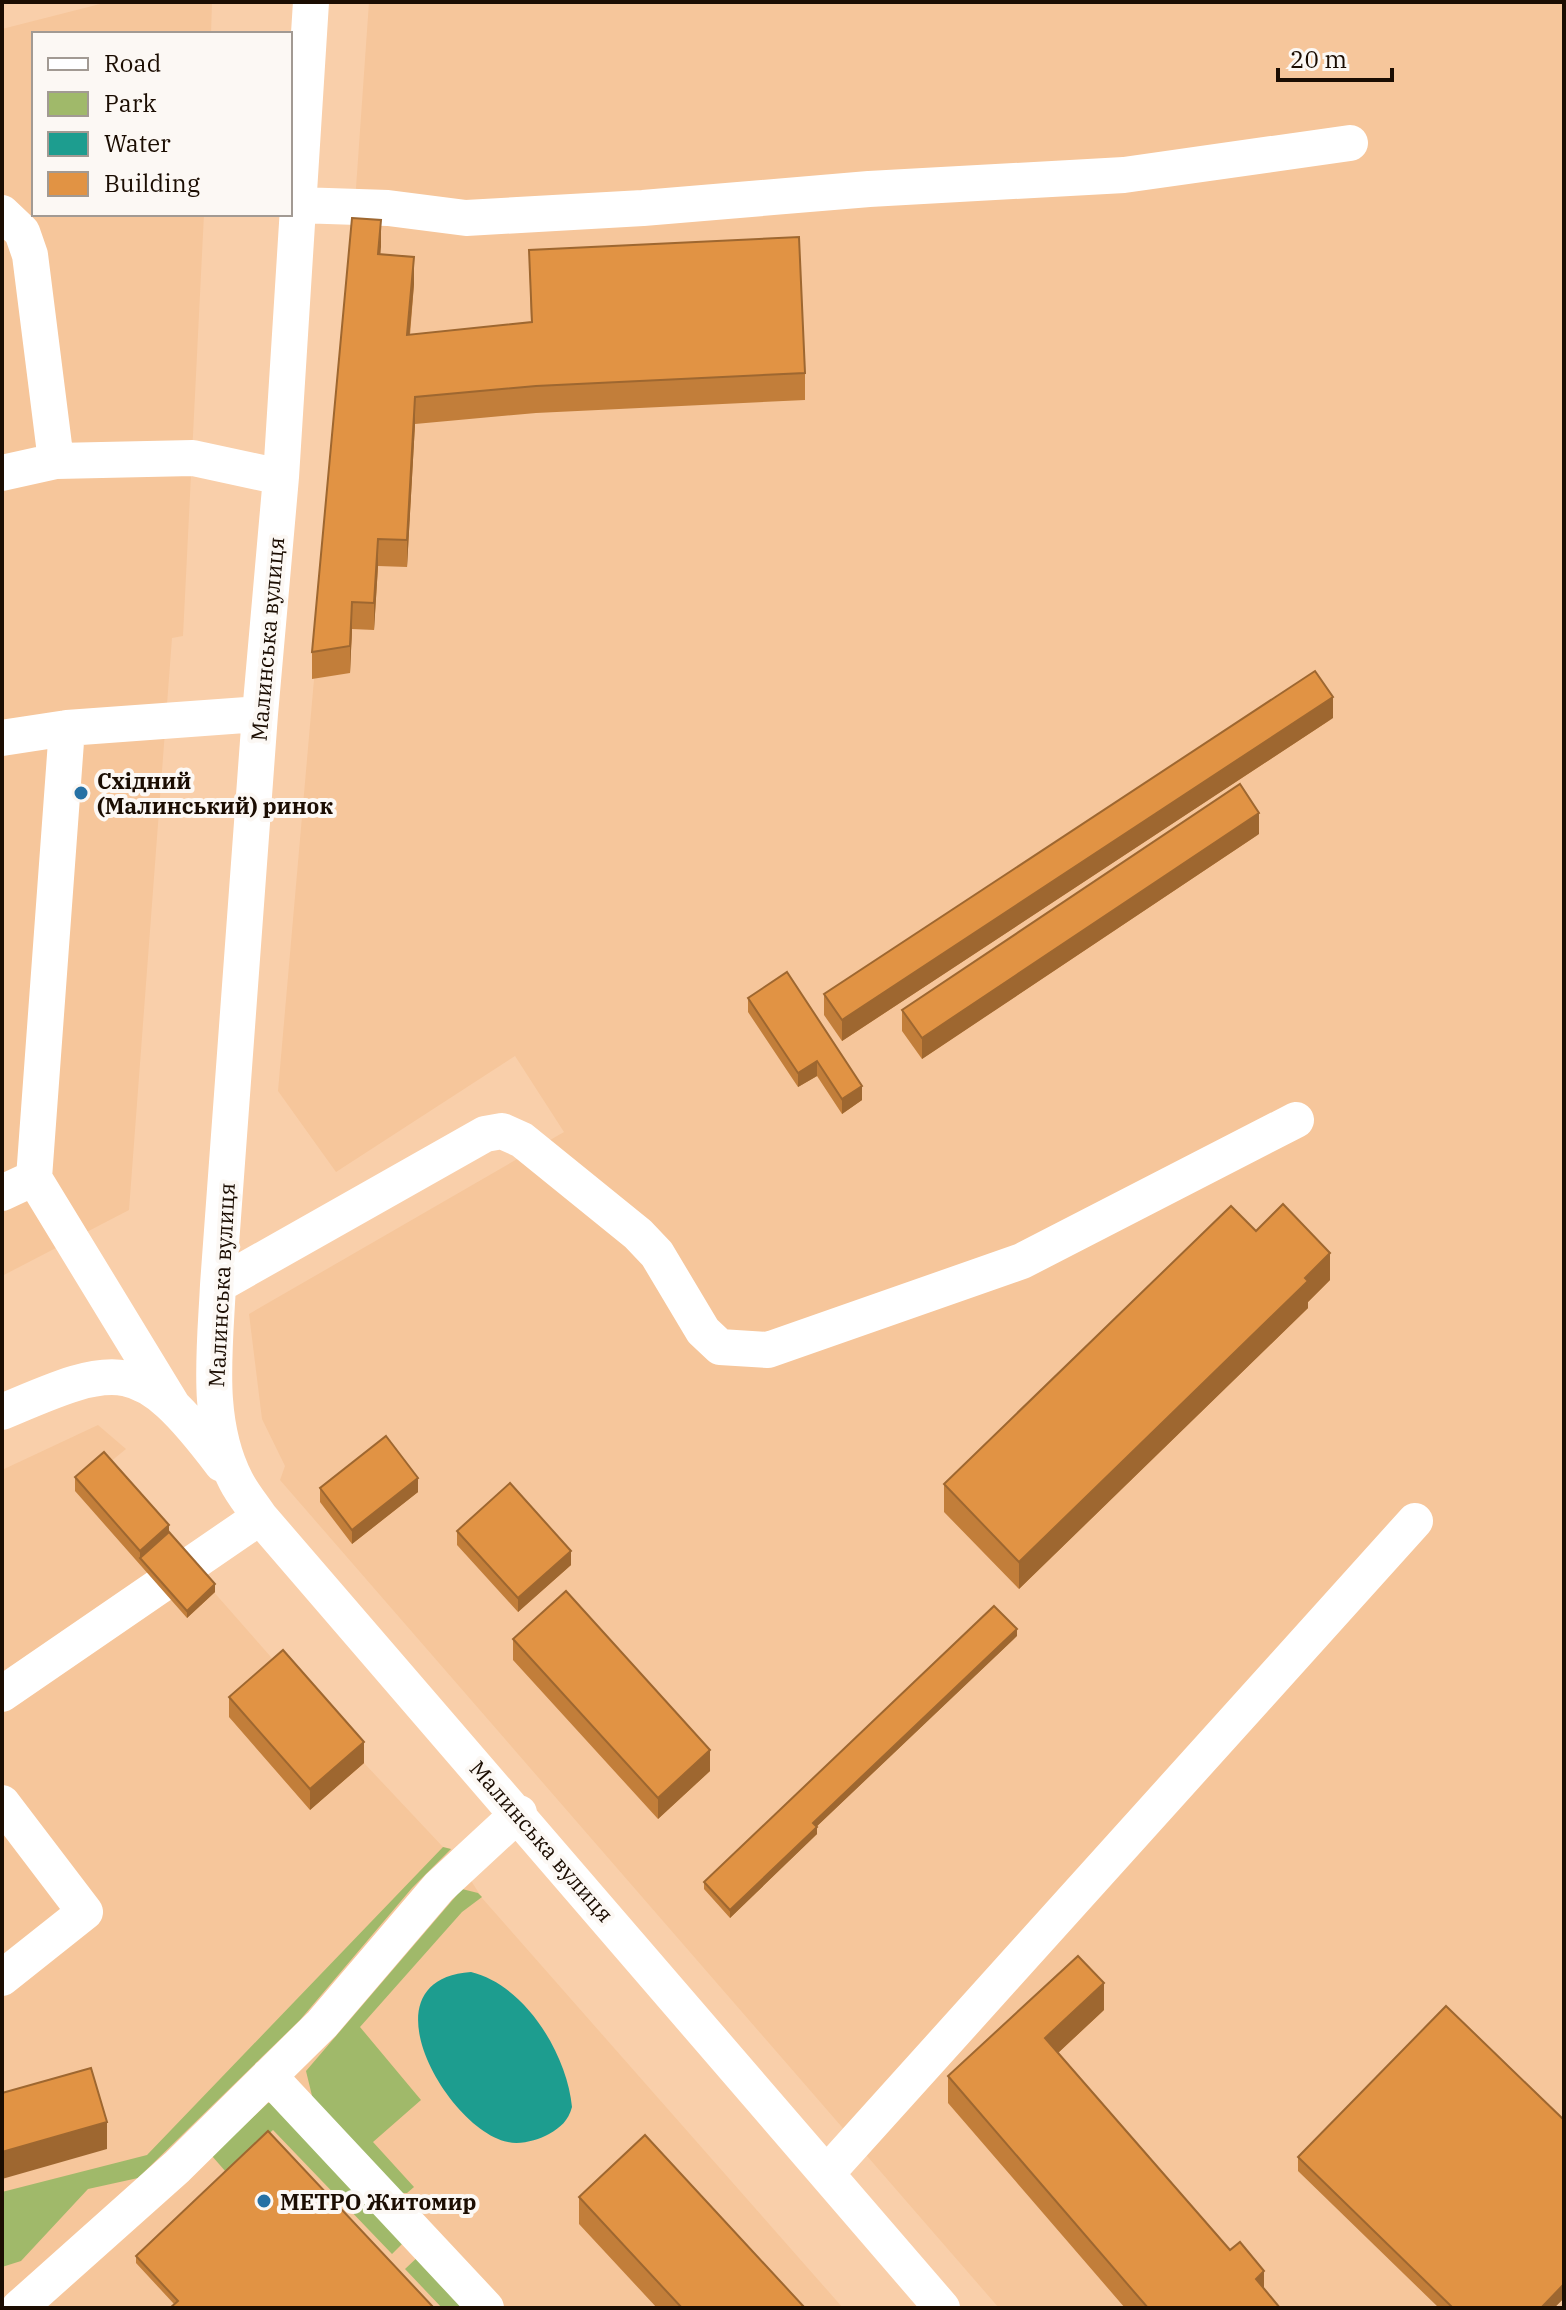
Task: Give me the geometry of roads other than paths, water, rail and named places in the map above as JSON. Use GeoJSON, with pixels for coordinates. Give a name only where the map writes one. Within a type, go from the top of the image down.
{"type":"FeatureCollection","features":[{"type":"Feature","properties":{"kind":"street","name":"Малинська вулиця"},"geometry":{"type":"LineString","coordinates":[[311,2],[281,477],[260,714],[218,1285],[213,1374],[221,1440],[236,1481],[260,1517],[519,1813],[942,2308]]}},
{"type":"Feature","properties":{"kind":"street"},"geometry":{"type":"LineString","coordinates":[[298,205],[388,208],[466,218],[628,209],[869,189],[1124,175],[1350,143]]}},
{"type":"Feature","properties":{"kind":"street"},"geometry":{"type":"LineString","coordinates":[[2,213],[22,232],[30,255],[56,461]]}},
{"type":"Feature","properties":{"kind":"street"},"geometry":{"type":"LineString","coordinates":[[2,473],[56,461],[193,458],[281,477]]}},
{"type":"Feature","properties":{"kind":"street"},"geometry":{"type":"LineString","coordinates":[[2,738],[67,728],[260,714]]}},
{"type":"Feature","properties":{"kind":"street"},"geometry":{"type":"LineString","coordinates":[[67,728],[34,1178],[173,1406],[236,1481]]}},
{"type":"Feature","properties":{"kind":"street"},"geometry":{"type":"LineString","coordinates":[[218,1285],[485,1134],[502,1131],[522,1140],[638,1234],[657,1254],[703,1331],[720,1347],[768,1350],[1022,1261],[1296,1120]]}},
{"type":"Feature","properties":{"kind":"street"},"geometry":{"type":"LineString","coordinates":[[2,1193],[34,1178]]}},
{"type":"Feature","properties":{"kind":"street"},"geometry":{"type":"LineString","coordinates":[[99,1376],[118,1361],[124,1346],[118,1318]]}},
{"type":"Feature","properties":{"kind":"street"},"geometry":{"type":"LineString","coordinates":[[2,1412],[71,1382],[125,1375],[173,1406]]}},
{"type":"Feature","properties":{"kind":"street"},"geometry":{"type":"LineString","coordinates":[[2,1694],[260,1517]]}},
{"type":"Feature","properties":{"kind":"street"},"geometry":{"type":"LineString","coordinates":[[827,2173],[1415,1521]]}},
{"type":"Feature","properties":{"kind":"street"},"geometry":{"type":"LineString","coordinates":[[2,1803],[85,1912],[2,1978]]}},
{"type":"Feature","properties":{"kind":"street"},"geometry":{"type":"LineString","coordinates":[[19,2308],[177,2167],[322,2024],[439,1887],[519,1813]]}},
{"type":"Feature","properties":{"kind":"street"},"geometry":{"type":"LineString","coordinates":[[269,2076],[486,2308]]}},
{"type":"Feature","properties":{"kind":"water"},"geometry":{"type":"Polygon","coordinates":[[[471,1972],[491,1979],[525,2006],[540,2024],[562,2065],[572,2107],[564,2123],[545,2136],[513,2143],[485,2132],[462,2112],[441,2085],[426,2056],[418,2026],[422,2000],[438,1981],[471,1972]]]}},
{"type":"Feature","properties":{"kind":"place","name":"Східний (Малинський) ринок"},"geometry":{"type":"Point","coordinates":[81,793]}},
{"type":"Feature","properties":{"kind":"place","name":"МЕТРО Житомир"},"geometry":{"type":"Point","coordinates":[264,2201]}}]}
